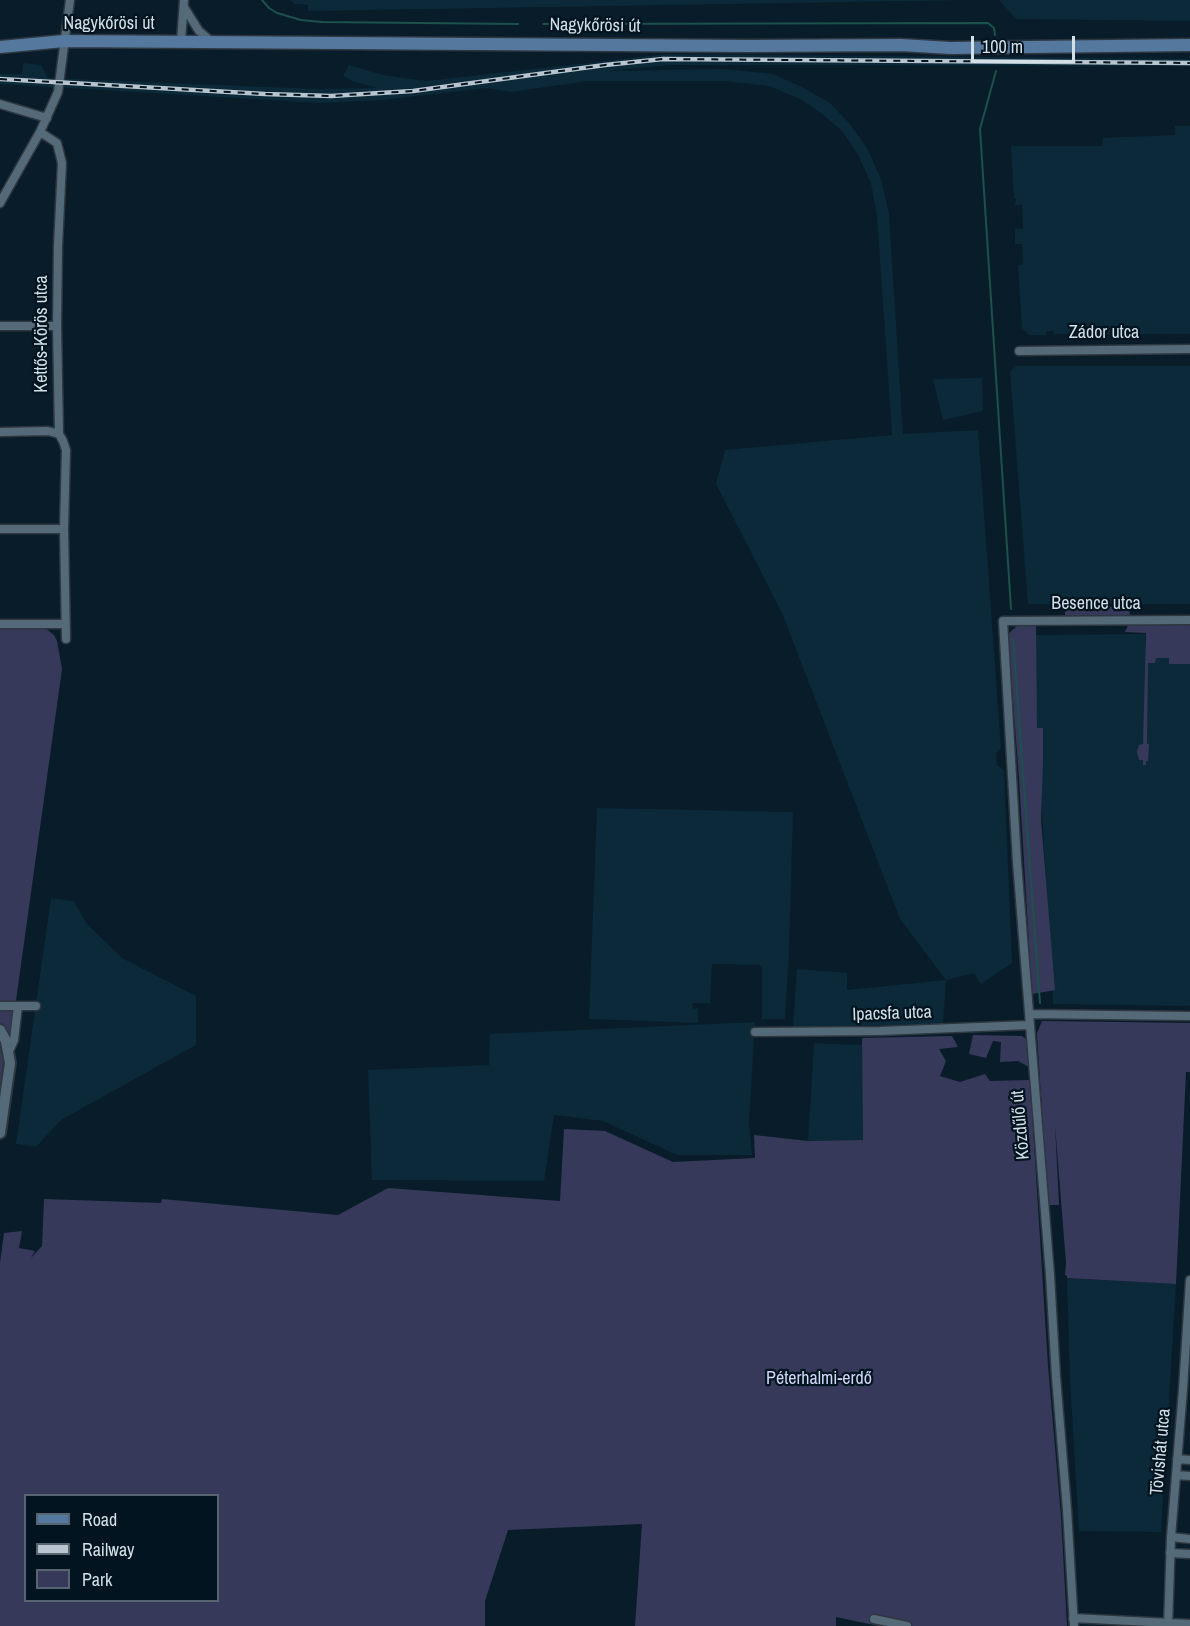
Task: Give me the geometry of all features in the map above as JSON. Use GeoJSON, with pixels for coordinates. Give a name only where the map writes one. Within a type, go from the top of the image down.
{"type":"FeatureCollection","features":[{"type":"Feature","properties":{"kind":"main road","name":"Nagykőrösi út"},"geometry":{"type":"LineString","coordinates":[[0,47],[64,41],[901,45],[950,48],[1190,45]]}},
{"type":"Feature","properties":{"kind":"street"},"geometry":{"type":"LineString","coordinates":[[0,203],[40,132],[58,92],[70,0]]}},
{"type":"Feature","properties":{"kind":"street"},"geometry":{"type":"LineString","coordinates":[[181,41],[184,4]]}},
{"type":"Feature","properties":{"kind":"street"},"geometry":{"type":"LineString","coordinates":[[184,4],[199,31],[212,42]]}},
{"type":"Feature","properties":{"kind":"street"},"geometry":{"type":"LineString","coordinates":[[0,104],[47,118]]}},
{"type":"Feature","properties":{"kind":"street","name":"Kettős-Körös utca"},"geometry":{"type":"LineString","coordinates":[[40,132],[57,143],[62,163],[57,326],[59,434],[66,450],[64,530],[66,639]]}},
{"type":"Feature","properties":{"kind":"street"},"geometry":{"type":"LineString","coordinates":[[0,326],[57,326]]}},
{"type":"Feature","properties":{"kind":"street","name":"Zádor utca"},"geometry":{"type":"LineString","coordinates":[[1019,351],[1190,349]]}},
{"type":"Feature","properties":{"kind":"street"},"geometry":{"type":"LineString","coordinates":[[0,432],[48,431],[59,434]]}},
{"type":"Feature","properties":{"kind":"street"},"geometry":{"type":"LineString","coordinates":[[0,529],[64,530]]}},
{"type":"Feature","properties":{"kind":"street","name":"Besence utca"},"geometry":{"type":"LineString","coordinates":[[1003,621],[1190,620]]}},
{"type":"Feature","properties":{"kind":"street","name":"Közdűlő út"},"geometry":{"type":"LineString","coordinates":[[1003,621],[1017,862],[1050,1275],[1073,1622]]}},
{"type":"Feature","properties":{"kind":"street"},"geometry":{"type":"LineString","coordinates":[[0,624],[65,624]]}},
{"type":"Feature","properties":{"kind":"street"},"geometry":{"type":"LineString","coordinates":[[0,1006],[36,1006]]}},
{"type":"Feature","properties":{"kind":"street"},"geometry":{"type":"LineString","coordinates":[[9,1051],[14,1040],[18,1006]]}},
{"type":"Feature","properties":{"kind":"street"},"geometry":{"type":"LineString","coordinates":[[1029,1014],[1190,1016]]}},
{"type":"Feature","properties":{"kind":"street","name":"Ipacsfa utca"},"geometry":{"type":"LineString","coordinates":[[755,1032],[880,1031],[1029,1025]]}},
{"type":"Feature","properties":{"kind":"street"},"geometry":{"type":"LineString","coordinates":[[0,1030],[6,1041],[10,1063],[0,1133]]}},
{"type":"Feature","properties":{"kind":"street","name":"Tövishát utca"},"geometry":{"type":"LineString","coordinates":[[1168,1624],[1171,1537],[1177,1459],[1186,1389],[1190,1280]]}},
{"type":"Feature","properties":{"kind":"street"},"geometry":{"type":"LineString","coordinates":[[1177,1459],[1190,1460]]}},
{"type":"Feature","properties":{"kind":"street"},"geometry":{"type":"LineString","coordinates":[[1176,1475],[1190,1476]]}},
{"type":"Feature","properties":{"kind":"street"},"geometry":{"type":"LineString","coordinates":[[1171,1537],[1190,1539]]}},
{"type":"Feature","properties":{"kind":"street"},"geometry":{"type":"LineString","coordinates":[[1170,1553],[1190,1554]]}},
{"type":"Feature","properties":{"kind":"street"},"geometry":{"type":"LineString","coordinates":[[874,1618],[907,1626]]}},
{"type":"Feature","properties":{"kind":"street"},"geometry":{"type":"LineString","coordinates":[[1073,1622],[1190,1624]]}},
{"type":"Feature","properties":{"kind":"shaded area"},"geometry":{"type":"Polygon","coordinates":[[[290,0],[968,0],[308,11],[308,5],[295,4],[290,0]]]}},
{"type":"Feature","properties":{"kind":"shaded area"},"geometry":{"type":"Polygon","coordinates":[[[999,0],[1190,0],[1190,21],[1016,19],[999,0]]]}},
{"type":"Feature","properties":{"kind":"shaded area"},"geometry":{"type":"Polygon","coordinates":[[[668,54],[1190,59],[1190,66],[670,65],[605,71],[724,69],[773,74],[830,103],[849,123],[867,148],[881,179],[889,214],[903,434],[978,430],[1001,748],[996,753],[997,765],[1004,770],[1012,963],[981,984],[974,973],[946,980],[900,919],[782,613],[716,484],[725,450],[892,435],[877,216],[871,183],[857,153],[842,131],[821,113],[798,98],[769,86],[723,81],[588,81],[511,92],[486,88],[382,100],[320,103],[0,84],[0,74],[22,74],[23,63],[41,65],[48,78],[316,89],[378,88],[343,76],[349,65],[383,75],[426,81],[668,54]]]}},
{"type":"Feature","properties":{"kind":"shaded area"},"geometry":{"type":"Polygon","coordinates":[[[1175,126],[1190,126],[1190,334],[1054,334],[1053,331],[1047,331],[1046,335],[1029,335],[1022,328],[1018,265],[1023,264],[1022,244],[1015,244],[1015,229],[1023,229],[1022,205],[1015,205],[1011,146],[1102,146],[1103,138],[1175,135],[1175,126]]]}},
{"type":"Feature","properties":{"kind":"shaded area"},"geometry":{"type":"Polygon","coordinates":[[[1016,366],[1190,366],[1190,604],[1028,604],[1010,372],[1016,366]]]}},
{"type":"Feature","properties":{"kind":"shaded area"},"geometry":{"type":"Polygon","coordinates":[[[982,378],[983,411],[943,420],[933,379],[982,378]]]}},
{"type":"Feature","properties":{"kind":"shaded area"},"geometry":{"type":"Polygon","coordinates":[[[1145,634],[1145,648],[1190,648],[1190,1006],[1053,1004],[1032,635],[1145,634]]]}},
{"type":"Feature","properties":{"kind":"shaded area"},"geometry":{"type":"Polygon","coordinates":[[[597,808],[793,812],[785,1019],[762,1019],[762,968],[759,965],[712,964],[710,1003],[692,1003],[693,1009],[698,1008],[698,1023],[589,1019],[597,808]]]}},
{"type":"Feature","properties":{"kind":"shaded area"},"geometry":{"type":"Polygon","coordinates":[[[51,898],[74,901],[86,923],[122,958],[196,996],[196,1045],[61,1120],[36,1147],[16,1144],[51,898]]]}},
{"type":"Feature","properties":{"kind":"shaded area"},"geometry":{"type":"Polygon","coordinates":[[[797,969],[847,973],[847,990],[946,980],[943,1024],[793,1027],[797,969]]]}},
{"type":"Feature","properties":{"kind":"shaded area"},"geometry":{"type":"Polygon","coordinates":[[[755,1022],[749,1124],[752,1155],[677,1155],[603,1121],[554,1115],[544,1181],[372,1180],[368,1070],[489,1065],[490,1034],[755,1022]]]}},
{"type":"Feature","properties":{"kind":"shaded area"},"geometry":{"type":"Polygon","coordinates":[[[814,1043],[862,1045],[864,1140],[808,1141],[814,1043]]]}},
{"type":"Feature","properties":{"kind":"shaded area"},"geometry":{"type":"Polygon","coordinates":[[[1067,1278],[1176,1284],[1161,1532],[1079,1531],[1070,1381],[1067,1278]]]}},
{"type":"Feature","properties":{"kind":"green space"},"geometry":{"type":"Polygon","coordinates":[[[1072,607],[1125,607],[1129,609],[1130,616],[1065,617],[1065,612],[1072,607]]]}},
{"type":"Feature","properties":{"kind":"green space"},"geometry":{"type":"Polygon","coordinates":[[[1129,623],[1190,624],[1190,664],[1169,664],[1169,658],[1156,658],[1155,663],[1148,663],[1147,744],[1149,744],[1146,765],[1143,765],[1143,760],[1139,760],[1137,752],[1139,745],[1143,744],[1146,633],[1125,632],[1129,623]]]}},
{"type":"Feature","properties":{"kind":"green space"},"geometry":{"type":"Polygon","coordinates":[[[1017,626],[1036,626],[1037,728],[1043,728],[1041,820],[1055,990],[1032,994],[1008,637],[1017,626]]]}},
{"type":"Feature","properties":{"kind":"green space"},"geometry":{"type":"Polygon","coordinates":[[[0,627],[44,627],[54,635],[57,641],[62,669],[0,1105],[0,627]]]}},
{"type":"Feature","properties":{"kind":"green space"},"geometry":{"type":"Polygon","coordinates":[[[1042,1021],[1190,1023],[1190,1072],[1186,1072],[1176,1284],[1067,1278],[1065,1275],[1055,1125],[1059,1205],[1048,1205],[1037,1033],[1042,1021]]]}},
{"type":"Feature","properties":{"kind":"green space"},"geometry":{"type":"Polygon","coordinates":[[[973,1035],[1022,1036],[1028,1045],[1029,1067],[1018,1061],[1000,1062],[1001,1042],[993,1041],[986,1058],[969,1054],[973,1035]]]}},
{"type":"Feature","properties":{"kind":"green space","name":"Péterhalmi-erdő"},"geometry":{"type":"Polygon","coordinates":[[[952,1036],[958,1047],[939,1049],[946,1061],[940,1076],[960,1082],[985,1074],[990,1081],[1030,1080],[1067,1626],[879,1626],[836,1617],[836,1626],[635,1626],[642,1524],[508,1530],[485,1601],[485,1626],[0,1626],[0,1263],[4,1233],[22,1231],[19,1248],[35,1251],[31,1258],[42,1246],[44,1199],[161,1203],[162,1199],[338,1215],[388,1188],[560,1201],[564,1129],[605,1131],[673,1162],[755,1158],[754,1135],[808,1141],[863,1140],[862,1038],[952,1036]]]}},
{"type":"Feature","properties":{"kind":"waterway"},"geometry":{"type":"LineString","coordinates":[[262,0],[277,13],[301,20],[322,22],[518,24]]}},
{"type":"Feature","properties":{"kind":"waterway"},"geometry":{"type":"LineString","coordinates":[[543,24],[988,23],[994,28],[995,35]]}},
{"type":"Feature","properties":{"kind":"waterway"},"geometry":{"type":"LineString","coordinates":[[996,71],[980,129],[1011,609]]}},
{"type":"Feature","properties":{"kind":"waterway"},"geometry":{"type":"LineString","coordinates":[[1013,639],[1040,1003]]}},
{"type":"Feature","properties":{"kind":"railway"},"geometry":{"type":"LineString","coordinates":[[0,79],[331,96],[413,91],[663,59],[1190,63]]}}]}
